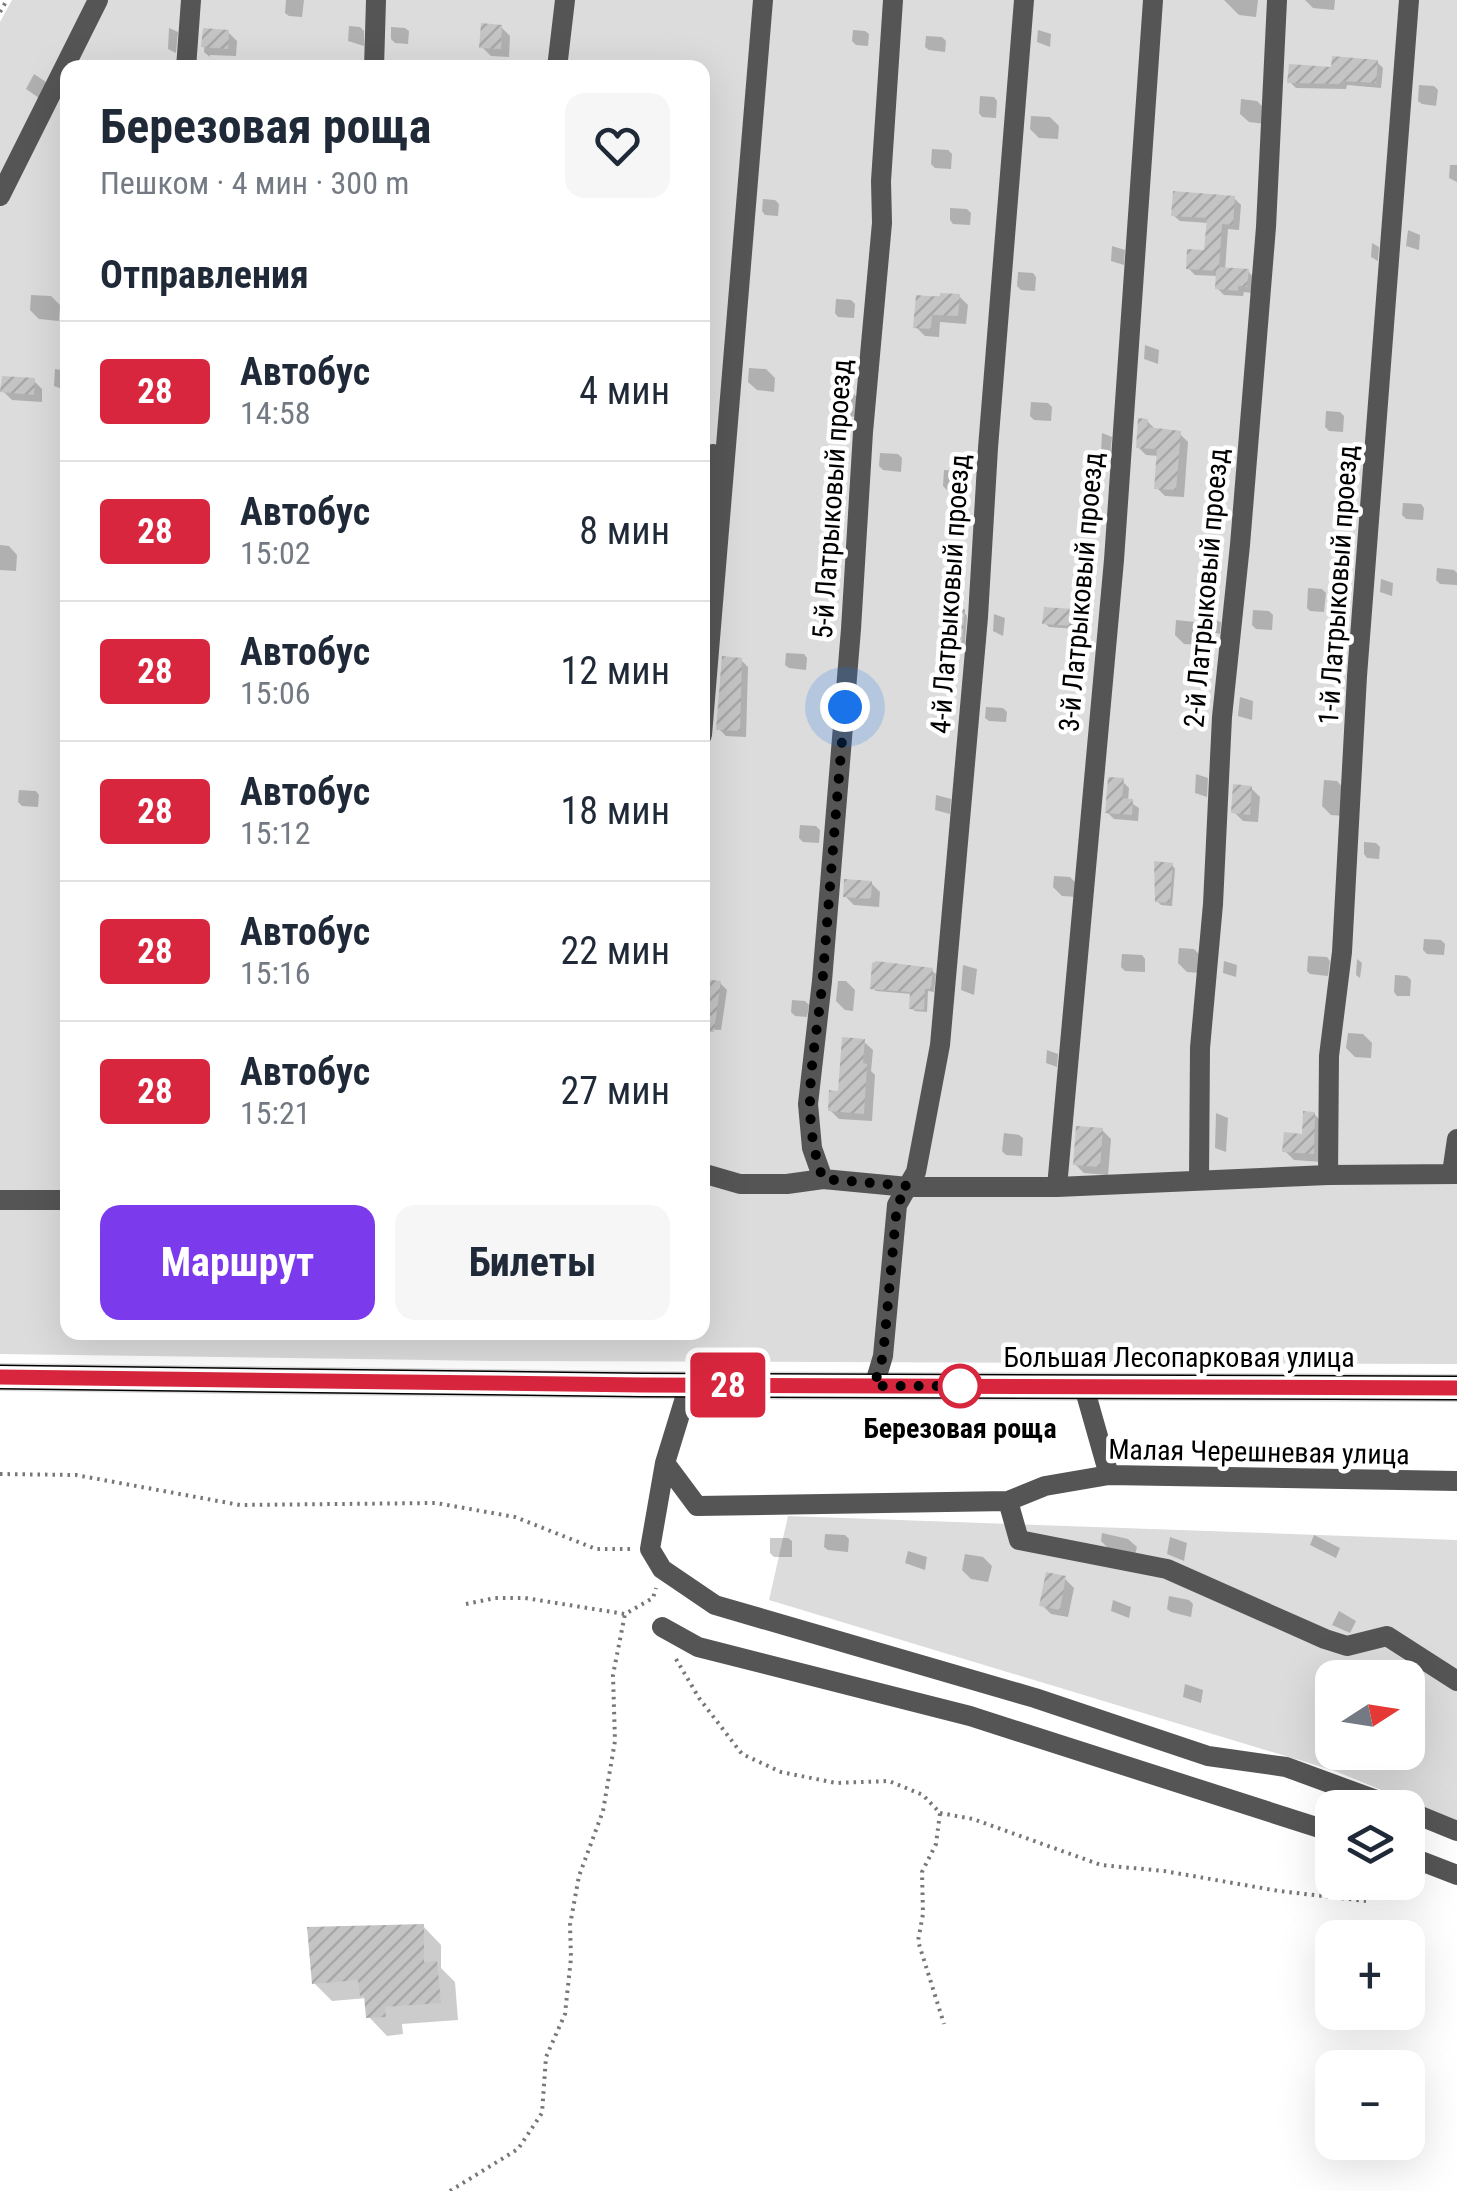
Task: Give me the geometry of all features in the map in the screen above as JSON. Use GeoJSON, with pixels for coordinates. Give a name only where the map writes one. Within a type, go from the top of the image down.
{"type":"FeatureCollection","features":[{"type":"Feature","properties":{"kind":"main road","name":"Большая Лесопарковая улица"},"geometry":{"type":"LineString","coordinates":[[0,1377],[1457,1388]]}},
{"type":"Feature","properties":{"kind":"street"},"geometry":{"type":"LineString","coordinates":[[68,60],[98,0]]}},
{"type":"Feature","properties":{"kind":"street"},"geometry":{"type":"LineString","coordinates":[[187,60],[191,0]]}},
{"type":"Feature","properties":{"kind":"street"},"geometry":{"type":"LineString","coordinates":[[374,60],[376,0]]}},
{"type":"Feature","properties":{"kind":"street"},"geometry":{"type":"LineString","coordinates":[[559,60],[566,0]]}},
{"type":"Feature","properties":{"kind":"street"},"geometry":{"type":"LineString","coordinates":[[710,477],[750,0]]}},
{"type":"Feature","properties":{"kind":"street"},"geometry":{"type":"LineString","coordinates":[[710,639],[763,0]]}},
{"type":"Feature","properties":{"kind":"street","name":"5-й Латрыковый проезд"},"geometry":{"type":"LineString","coordinates":[[823,1179],[812,1148],[808,1104],[851,629],[863,432],[882,223],[881,181],[893,0]]}},
{"type":"Feature","properties":{"kind":"street","name":"4-й Латрыковый проезд"},"geometry":{"type":"LineString","coordinates":[[874,1386],[883,1356],[897,1205],[916,1172],[940,1045],[978,617],[1024,0]]}},
{"type":"Feature","properties":{"kind":"street","name":"3-й Латрыковый проезд"},"geometry":{"type":"LineString","coordinates":[[1057,1187],[1114,560],[1153,0]]}},
{"type":"Feature","properties":{"kind":"street","name":"2-й Латрыковый проезд"},"geometry":{"type":"LineString","coordinates":[[1199,1180],[1200,1048],[1222,717],[1266,227],[1278,0]]}},
{"type":"Feature","properties":{"kind":"street","name":"1-й Латрыковый проезд"},"geometry":{"type":"LineString","coordinates":[[1328,1174],[1329,1056],[1342,952],[1357,676],[1409,0]]}},
{"type":"Feature","properties":{"kind":"street"},"geometry":{"type":"LineString","coordinates":[[0,196],[60,76]]}},
{"type":"Feature","properties":{"kind":"street"},"geometry":{"type":"LineString","coordinates":[[710,1175],[740,1184],[823,1179],[908,1186],[1057,1187],[1328,1174],[1454,1174],[1457,1138]]}},
{"type":"Feature","properties":{"kind":"street"},"geometry":{"type":"LineString","coordinates":[[0,1200],[60,1200]]}},
{"type":"Feature","properties":{"kind":"street"},"geometry":{"type":"LineString","coordinates":[[689,1385],[665,1463],[650,1549],[662,1569],[715,1605],[1035,1698],[1208,1756],[1286,1767],[1349,1790]]}},
{"type":"Feature","properties":{"kind":"street"},"geometry":{"type":"LineString","coordinates":[[1084,1387],[1108,1475]]}},
{"type":"Feature","properties":{"kind":"street","name":"Малая Черешневая улица"},"geometry":{"type":"LineString","coordinates":[[665,1463],[697,1506],[1008,1500],[1046,1486],[1108,1475],[1457,1481]]}},
{"type":"Feature","properties":{"kind":"street"},"geometry":{"type":"LineString","coordinates":[[1008,1500],[1019,1540],[1167,1569],[1347,1646],[1387,1636],[1457,1681]]}},
{"type":"Feature","properties":{"kind":"street"},"geometry":{"type":"LineString","coordinates":[[662,1627],[698,1647],[970,1716],[1315,1827]]}},
{"type":"Feature","properties":{"kind":"street"},"geometry":{"type":"LineString","coordinates":[[1425,1818],[1457,1830]]}},
{"type":"Feature","properties":{"kind":"street"},"geometry":{"type":"LineString","coordinates":[[1425,1863],[1457,1875]]}},
{"type":"Feature","properties":{"kind":"path"},"geometry":{"type":"LineString","coordinates":[[0,12],[7,0]]}},
{"type":"Feature","properties":{"kind":"path"},"geometry":{"type":"LineString","coordinates":[[0,1474],[76,1476],[240,1505],[436,1503],[515,1517],[596,1549],[650,1549]]}},
{"type":"Feature","properties":{"kind":"path"},"geometry":{"type":"LineString","coordinates":[[662,1569],[653,1598],[667,1644],[699,1698],[742,1754],[782,1772],[836,1783],[889,1781],[923,1796],[940,1813],[973,1819],[1101,1865],[1366,1901]]}},
{"type":"Feature","properties":{"kind":"path"},"geometry":{"type":"LineString","coordinates":[[466,1604],[495,1598],[526,1598],[625,1614],[653,1598]]}},
{"type":"Feature","properties":{"kind":"path"},"geometry":{"type":"LineString","coordinates":[[450,2191],[518,2149],[542,2113],[546,2056],[565,2014],[570,1925],[579,1876],[603,1811],[615,1741],[613,1675],[625,1614]]}},
{"type":"Feature","properties":{"kind":"path"},"geometry":{"type":"LineString","coordinates":[[940,1813],[936,1844],[922,1872],[918,1941],[944,2024]]}},
{"type":"Feature","properties":{"kind":"shaded area"},"geometry":{"type":"Polygon","coordinates":[[[12,0],[1457,0],[1457,1364],[496,1361],[0,1354],[0,22],[12,0]]]}},
{"type":"Feature","properties":{"kind":"shaded area"},"geometry":{"type":"Polygon","coordinates":[[[788,1516],[1457,1540],[1457,1821],[1425,1808],[1425,1790],[1381,1790],[1332,1770],[1425,1770],[1425,1660],[1315,1660],[1315,1765],[769,1600],[788,1516]]]}},
{"type":"Feature","properties":{"kind":"building"},"geometry":{"type":"Polygon","coordinates":[[[481,23],[502,25],[501,49],[479,48],[481,23]]]}},
{"type":"Feature","properties":{"kind":"building"},"geometry":{"type":"Polygon","coordinates":[[[203,28],[229,30],[228,49],[201,47],[203,28]]]}},
{"type":"Feature","properties":{"kind":"building"},"geometry":{"type":"Polygon","coordinates":[[[1332,56],[1378,60],[1376,83],[1287,83],[1289,64],[1331,67],[1332,56]]]}},
{"type":"Feature","properties":{"kind":"building"},"geometry":{"type":"Polygon","coordinates":[[[1173,191],[1235,196],[1233,225],[1222,224],[1219,267],[1249,269],[1247,287],[1238,286],[1238,291],[1215,289],[1216,271],[1186,269],[1187,249],[1204,250],[1207,218],[1171,216],[1173,191]]]}},
{"type":"Feature","properties":{"kind":"building"},"geometry":{"type":"Polygon","coordinates":[[[940,293],[960,294],[958,316],[932,315],[931,329],[913,328],[916,295],[940,297],[940,293]]]}},
{"type":"Feature","properties":{"kind":"building"},"geometry":{"type":"Polygon","coordinates":[[[2,376],[35,378],[34,395],[0,392],[2,376]]]}},
{"type":"Feature","properties":{"kind":"building"},"geometry":{"type":"Polygon","coordinates":[[[1138,418],[1148,419],[1147,427],[1181,431],[1176,490],[1154,489],[1157,449],[1136,448],[1138,418]]]}},
{"type":"Feature","properties":{"kind":"building"},"geometry":{"type":"Polygon","coordinates":[[[1044,607],[1089,610],[1088,627],[1042,624],[1044,607]]]}},
{"type":"Feature","properties":{"kind":"building"},"geometry":{"type":"Polygon","coordinates":[[[952,608],[965,609],[961,652],[946,651],[952,608]]]}},
{"type":"Feature","properties":{"kind":"building"},"geometry":{"type":"Polygon","coordinates":[[[722,656],[742,658],[740,731],[716,730],[722,656]]]}},
{"type":"Feature","properties":{"kind":"building"},"geometry":{"type":"Polygon","coordinates":[[[1108,777],[1124,778],[1122,798],[1133,799],[1132,815],[1105,813],[1108,777]]]}},
{"type":"Feature","properties":{"kind":"building"},"geometry":{"type":"Polygon","coordinates":[[[1233,784],[1252,786],[1250,815],[1231,813],[1233,784]]]}},
{"type":"Feature","properties":{"kind":"building"},"geometry":{"type":"Polygon","coordinates":[[[1154,861],[1173,863],[1170,903],[1155,902],[1154,861]]]}},
{"type":"Feature","properties":{"kind":"building"},"geometry":{"type":"Polygon","coordinates":[[[844,879],[872,881],[871,899],[843,897],[844,879]]]}},
{"type":"Feature","properties":{"kind":"building"},"geometry":{"type":"Polygon","coordinates":[[[872,963],[933,968],[931,989],[925,989],[924,1010],[909,1009],[910,992],[870,989],[872,963]]]}},
{"type":"Feature","properties":{"kind":"building"},"geometry":{"type":"Polygon","coordinates":[[[710,980],[721,981],[714,1032],[710,1032],[710,980]]]}},
{"type":"Feature","properties":{"kind":"building"},"geometry":{"type":"Polygon","coordinates":[[[842,1037],[865,1039],[864,1114],[828,1111],[829,1090],[838,1091],[842,1037]]]}},
{"type":"Feature","properties":{"kind":"building"},"geometry":{"type":"Polygon","coordinates":[[[1303,1111],[1315,1112],[1314,1154],[1282,1152],[1284,1132],[1302,1134],[1303,1111]]]}},
{"type":"Feature","properties":{"kind":"building"},"geometry":{"type":"Polygon","coordinates":[[[1076,1126],[1103,1128],[1100,1167],[1073,1165],[1076,1126]]]}},
{"type":"Feature","properties":{"kind":"building"},"geometry":{"type":"Polygon","coordinates":[[[1046,1572],[1066,1576],[1060,1610],[1039,1606],[1046,1572]]]}},
{"type":"Feature","properties":{"kind":"building"},"geometry":{"type":"Polygon","coordinates":[[[424,1924],[424,1962],[437,1961],[441,2003],[385,2007],[386,2017],[366,2018],[358,1980],[312,1984],[307,1927],[424,1924]]]}},
{"type":"Feature","properties":{"kind":"bus line","name":"28"},"geometry":{"type":"LineString","coordinates":[[0,1377],[642,1385],[1457,1388]]}},
{"type":"Feature","properties":{"kind":"place","name":"Березовая роща"},"geometry":{"type":"Point","coordinates":[960,1386]}},
{"type":"Feature","properties":{"kind":"route"},"geometry":{"type":"LineString","coordinates":[[845,707],[808,1104],[812,1148],[823,1179],[908,1186],[897,1205],[883,1356],[874,1386],[960,1386]]}}]}
